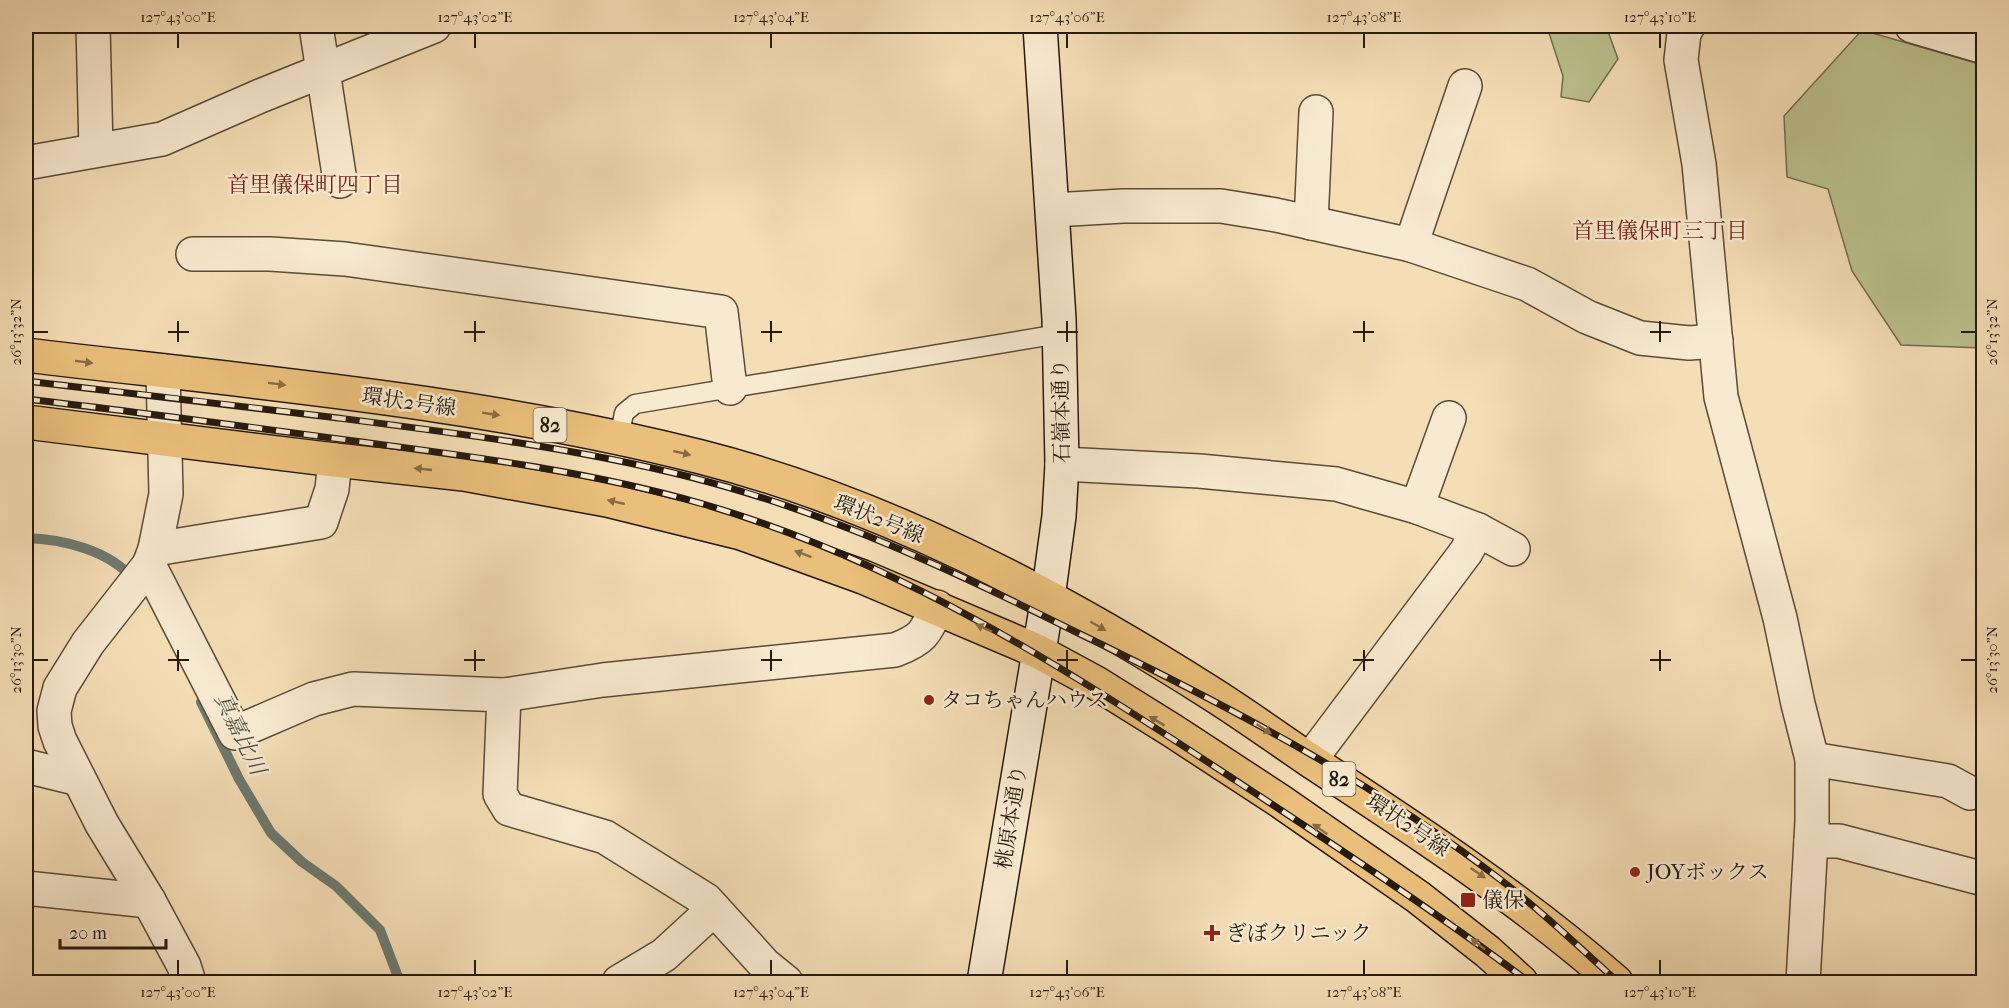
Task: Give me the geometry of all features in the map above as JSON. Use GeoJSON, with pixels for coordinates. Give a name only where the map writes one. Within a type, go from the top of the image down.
{"type":"FeatureCollection","features":[{"type":"Feature","properties":{"kind":"main road","name":"環状2号線"},"geometry":{"type":"LineString","coordinates":[[26,355],[387,398],[499,415],[619,438],[703,458],[760,474],[816,494],[953,550],[1047,597],[1209,692],[1491,882],[1567,939],[1616,982]]}},
{"type":"Feature","properties":{"kind":"main road","name":"82"},"geometry":{"type":"LineString","coordinates":[[26,422],[464,474],[607,500],[694,520],[788,548],[863,576],[1037,651],[1095,683],[1173,731],[1280,801],[1418,897],[1488,952],[1521,982]]}},
{"type":"Feature","properties":{"kind":"street"},"geometry":{"type":"LineString","coordinates":[[93,26],[96,150]]}},
{"type":"Feature","properties":{"kind":"street"},"geometry":{"type":"LineString","coordinates":[[316,26],[340,181]]}},
{"type":"Feature","properties":{"kind":"street"},"geometry":{"type":"LineString","coordinates":[[26,163],[162,139],[434,26]]}},
{"type":"Feature","properties":{"kind":"street","name":"石嶺本通り"},"geometry":{"type":"LineString","coordinates":[[1037,651],[1059,516],[1062,464],[1053,210],[1040,26]]}},
{"type":"Feature","properties":{"kind":"street"},"geometry":{"type":"LineString","coordinates":[[1688,26],[1684,33],[1681,60],[1699,164],[1721,397],[1780,618],[1797,704],[1812,759],[1811,842],[1803,982]]}},
{"type":"Feature","properties":{"kind":"street"},"geometry":{"type":"LineString","coordinates":[[1912,26],[1983,47]]}},
{"type":"Feature","properties":{"kind":"street"},"geometry":{"type":"LineString","coordinates":[[1411,245],[1465,86]]}},
{"type":"Feature","properties":{"kind":"street"},"geometry":{"type":"LineString","coordinates":[[1311,223],[1316,112]]}},
{"type":"Feature","properties":{"kind":"street"},"geometry":{"type":"LineString","coordinates":[[1053,210],[1123,206],[1221,206],[1276,214],[1411,245],[1527,284],[1587,317],[1640,338],[1689,344],[1716,340]]}},
{"type":"Feature","properties":{"kind":"street"},"geometry":{"type":"LineString","coordinates":[[193,254],[270,254],[345,259],[721,312],[730,388]]}},
{"type":"Feature","properties":{"kind":"street"},"geometry":{"type":"LineString","coordinates":[[162,371],[166,494],[150,560],[88,643],[60,688],[54,711],[55,726],[60,741],[102,824],[149,901],[184,966],[189,982]]}},
{"type":"Feature","properties":{"kind":"street"},"geometry":{"type":"LineString","coordinates":[[1417,507],[1449,418]]}},
{"type":"Feature","properties":{"kind":"street"},"geometry":{"type":"LineString","coordinates":[[150,560],[321,522],[332,489],[335,460]]}},
{"type":"Feature","properties":{"kind":"street"},"geometry":{"type":"LineString","coordinates":[[1062,464],[1199,471],[1336,484],[1417,507],[1478,530],[1513,549]]}},
{"type":"Feature","properties":{"kind":"street"},"geometry":{"type":"LineString","coordinates":[[1310,760],[1466,552],[1478,530]]}},
{"type":"Feature","properties":{"kind":"street"},"geometry":{"type":"LineString","coordinates":[[150,560],[235,733],[314,699],[354,689],[504,695],[603,680],[896,650],[916,642],[926,631],[937,607]]}},
{"type":"Feature","properties":{"kind":"street","name":"桃原本通り"},"geometry":{"type":"LineString","coordinates":[[984,982],[1037,651]]}},
{"type":"Feature","properties":{"kind":"street"},"geometry":{"type":"LineString","coordinates":[[504,695],[500,794],[509,809],[605,837],[706,900],[765,965],[786,982]]}},
{"type":"Feature","properties":{"kind":"street"},"geometry":{"type":"LineString","coordinates":[[1812,759],[1948,781],[1970,793]]}},
{"type":"Feature","properties":{"kind":"street"},"geometry":{"type":"LineString","coordinates":[[26,766],[79,779]]}},
{"type":"Feature","properties":{"kind":"street"},"geometry":{"type":"LineString","coordinates":[[1811,842],[1839,842],[1983,879]]}},
{"type":"Feature","properties":{"kind":"street"},"geometry":{"type":"LineString","coordinates":[[26,888],[149,901]]}},
{"type":"Feature","properties":{"kind":"street"},"geometry":{"type":"LineString","coordinates":[[619,982],[664,955],[714,909]]}},
{"type":"Feature","properties":{"kind":"lane"},"geometry":{"type":"LineString","coordinates":[[619,438],[624,413],[635,404],[1059,334]]}},
{"type":"Feature","properties":{"kind":"green space"},"geometry":{"type":"Polygon","coordinates":[[[1529,26],[1606,26],[1618,59],[1589,102],[1561,97],[1563,76],[1549,33],[1529,26]]]}},
{"type":"Feature","properties":{"kind":"green space"},"geometry":{"type":"Polygon","coordinates":[[[1862,30],[1983,65],[1983,348],[1901,345],[1852,271],[1828,189],[1787,177],[1784,116],[1862,30]]]}},
{"type":"Feature","properties":{"kind":"waterway","name":"真嘉比川"},"geometry":{"type":"LineString","coordinates":[[26,538],[55,541],[84,548],[111,560],[133,579]]}},
{"type":"Feature","properties":{"kind":"waterway","name":"真嘉比川"},"geometry":{"type":"LineString","coordinates":[[201,702],[239,779],[271,833],[302,862],[336,886],[380,930],[400,982]]}},
{"type":"Feature","properties":{"kind":"railway"},"geometry":{"type":"LineString","coordinates":[[26,381],[382,424],[559,450],[690,477],[741,491],[840,525],[984,587],[1132,659],[1291,743],[1394,805],[1493,874],[1541,913],[1618,982]]}},
{"type":"Feature","properties":{"kind":"railway"},"geometry":{"type":"LineString","coordinates":[[26,399],[405,448],[576,474],[703,504],[775,528],[844,555],[911,586],[1041,657],[1104,695],[1343,851],[1456,928],[1529,982]]}},
{"type":"Feature","properties":{"kind":"place","name":"タコちゃんハウス"},"geometry":{"type":"Point","coordinates":[929,700]}},
{"type":"Feature","properties":{"kind":"place","name":"JOYボックス"},"geometry":{"type":"Point","coordinates":[1635,872]}},
{"type":"Feature","properties":{"kind":"place","name":"儀保"},"geometry":{"type":"Point","coordinates":[1468,900]}},
{"type":"Feature","properties":{"kind":"place","name":"ぎぼクリニック"},"geometry":{"type":"Point","coordinates":[1212,933]}},
{"type":"Feature","properties":{"kind":"district","name":"首里儀保町四丁目"},"geometry":{"type":"Point","coordinates":[315,185]}},
{"type":"Feature","properties":{"kind":"district","name":"首里儀保町三丁目"},"geometry":{"type":"Point","coordinates":[1660,231]}}]}
